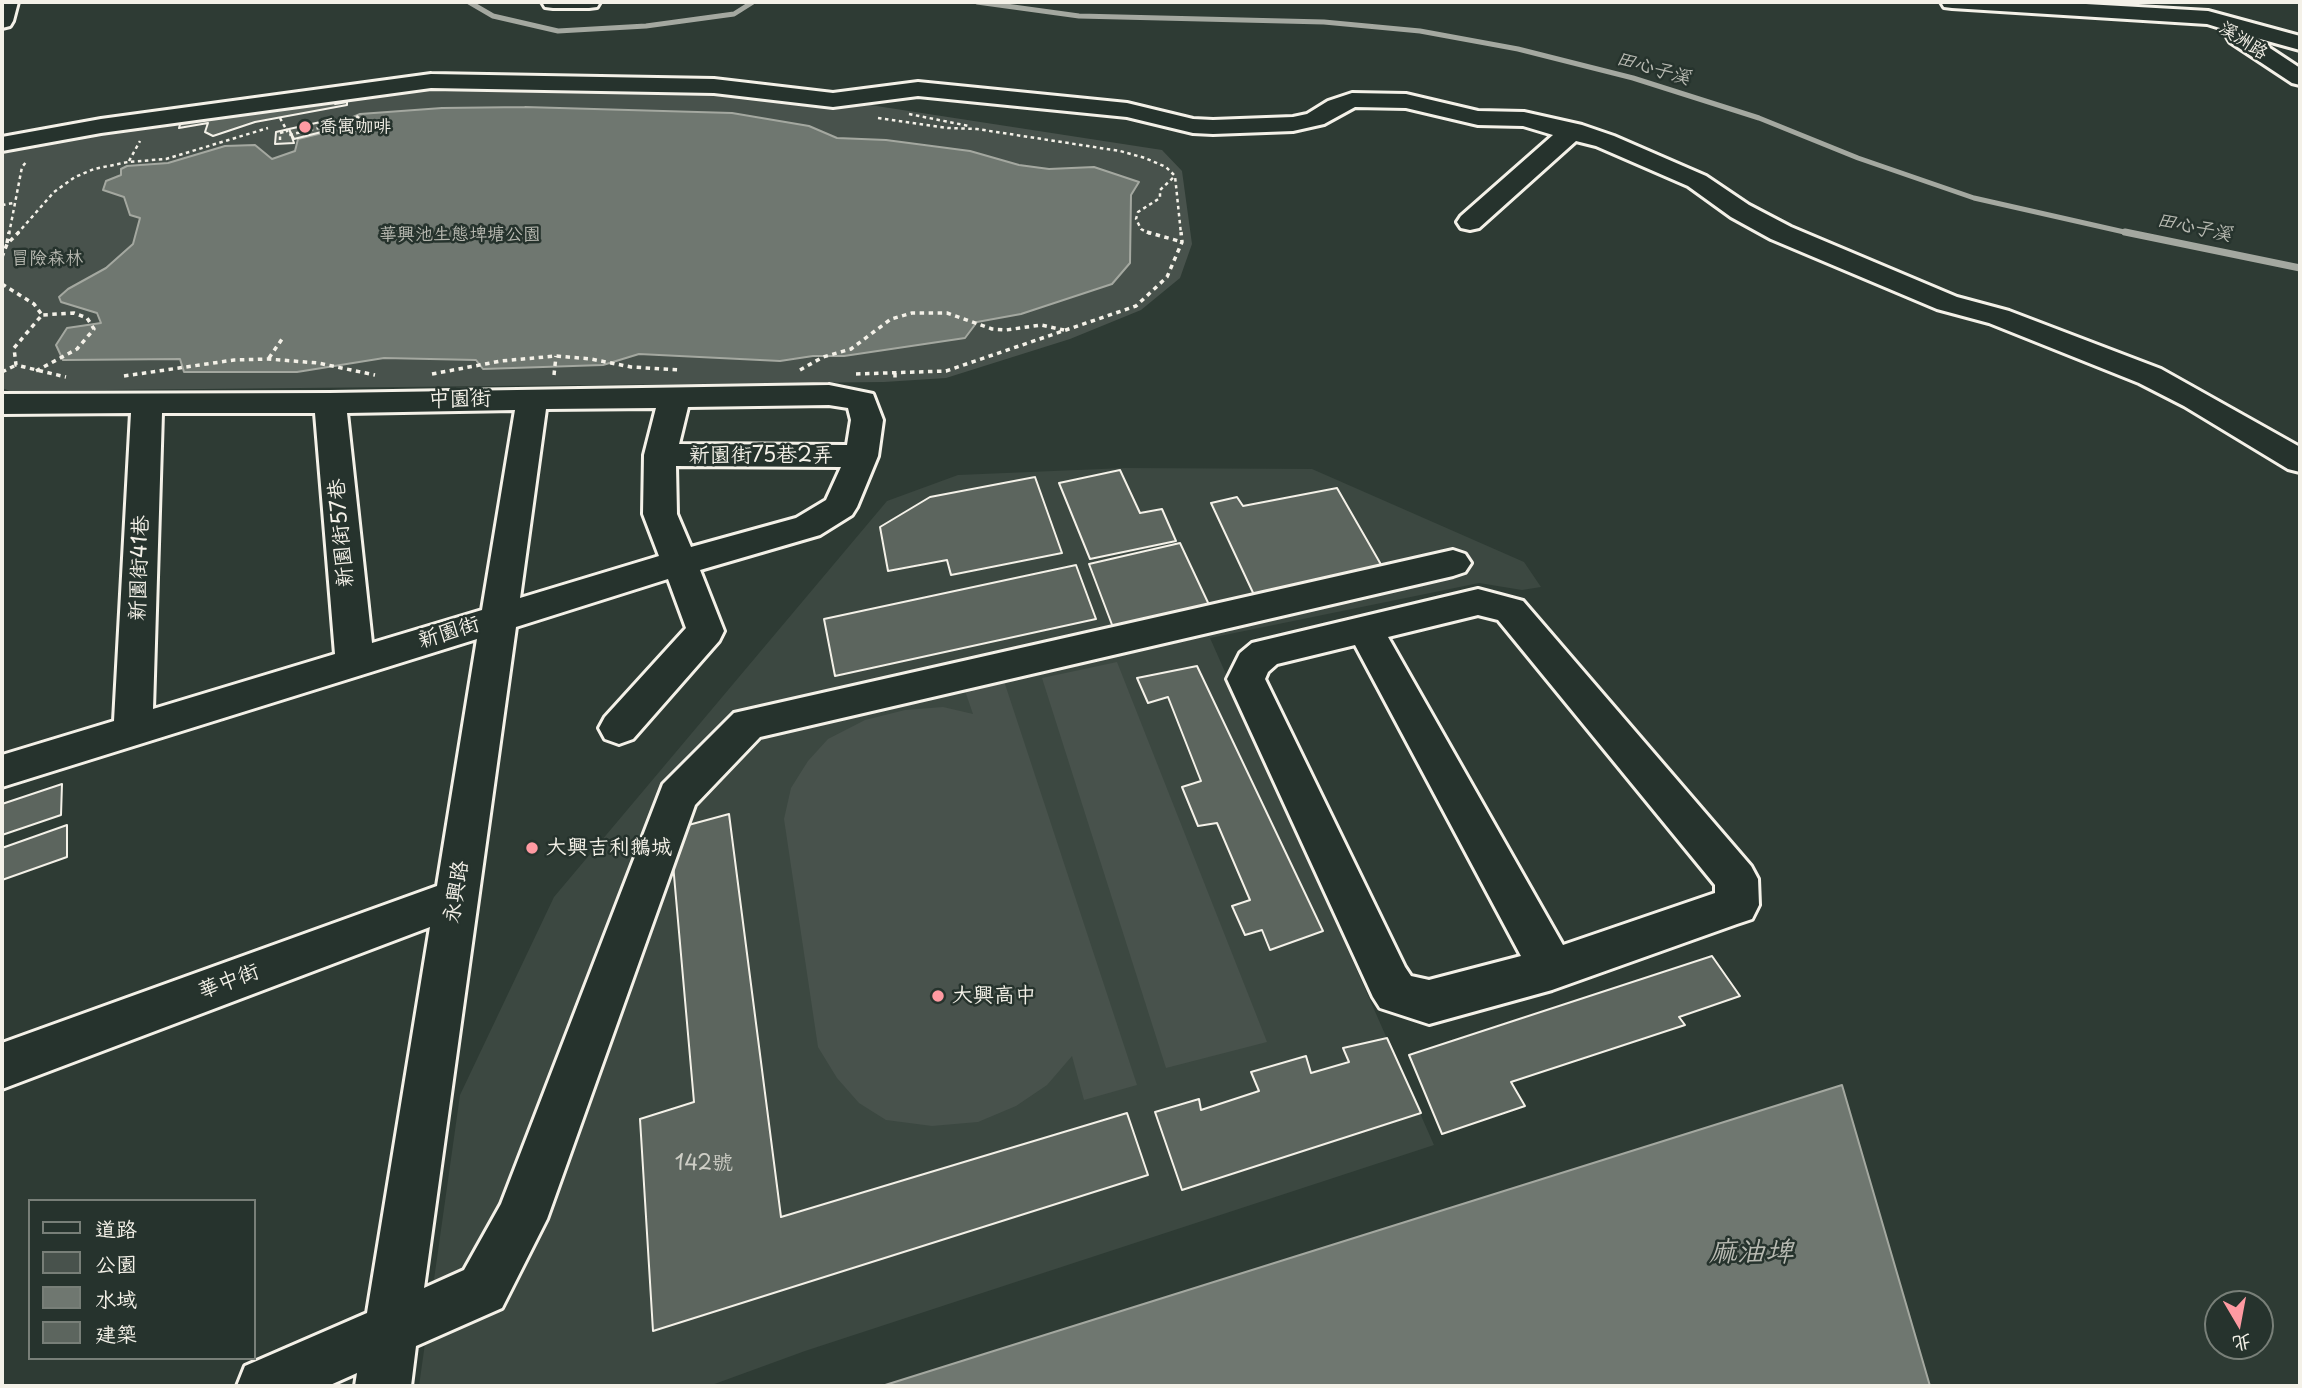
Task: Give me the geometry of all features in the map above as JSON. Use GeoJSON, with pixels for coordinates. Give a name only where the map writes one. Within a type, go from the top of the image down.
{"type":"FeatureCollection","features":[{"type":"Feature","properties":{"kind":"street"},"geometry":{"type":"LineString","coordinates":[[2,21],[7,2]]}},
{"type":"Feature","properties":{"kind":"street"},"geometry":{"type":"LineString","coordinates":[[552,2],[589,2]]}},
{"type":"Feature","properties":{"kind":"street"},"geometry":{"type":"LineString","coordinates":[[1952,2],[2208,18],[2300,43]]}},
{"type":"Feature","properties":{"kind":"street","name":"溪洲路"},"geometry":{"type":"LineString","coordinates":[[2188,2],[2300,78]]}},
{"type":"Feature","properties":{"kind":"street"},"geometry":{"type":"LineString","coordinates":[[2,145],[101,126],[431,81],[714,86],[833,100],[918,89],[1127,110],[1213,127],[1293,124],[1315,119],[1352,100],[1406,101],[1478,118],[1524,119],[1573,130],[1605,141],[1697,181],[1740,211],[1780,233],[1947,303],[1999,317],[2150,376],[2300,461]]}},
{"type":"Feature","properties":{"kind":"street"},"geometry":{"type":"LineString","coordinates":[[1470,222],[1573,130]]}},
{"type":"Feature","properties":{"kind":"street","name":"中園街"},"geometry":{"type":"LineString","coordinates":[[2,404],[330,403],[543,383],[683,384],[829,395],[862,401],[867,420],[862,456]]}},
{"type":"Feature","properties":{"kind":"street","name":"永興路"},"geometry":{"type":"LineString","coordinates":[[383,1386],[456,898],[501,617],[543,383]]}},
{"type":"Feature","properties":{"kind":"street"},"geometry":{"type":"LineString","coordinates":[[619,728],[706,631],[660,514],[660,456],[683,384]]}},
{"type":"Feature","properties":{"kind":"street","name":"新園街57巷"},"geometry":{"type":"LineString","coordinates":[[330,403],[355,662]]}},
{"type":"Feature","properties":{"kind":"street","name":"新園街41巷"},"geometry":{"type":"LineString","coordinates":[[133,730],[147,405]]}},
{"type":"Feature","properties":{"kind":"street","name":"新園街75巷2弄"},"geometry":{"type":"LineString","coordinates":[[660,456],[862,456]]}},
{"type":"Feature","properties":{"kind":"street","name":"新園街"},"geometry":{"type":"LineString","coordinates":[[2,771],[679,563],[808,527],[840,507],[862,456]]}},
{"type":"Feature","properties":{"kind":"street"},"geometry":{"type":"LineString","coordinates":[[265,1386],[483,1289],[521,1219],[678,796],[748,724],[1453,564]]}},
{"type":"Feature","properties":{"kind":"street"},"geometry":{"type":"LineString","coordinates":[[1478,601],[1510,610],[1736,879],[1737,905],[1552,970],[1429,1002],[1396,993],[1246,679],[1253,663],[1265,653],[1478,601]]}},
{"type":"Feature","properties":{"kind":"street"},"geometry":{"type":"LineString","coordinates":[[1365,629],[1552,970]]}},
{"type":"Feature","properties":{"kind":"street","name":"華中街"},"geometry":{"type":"LineString","coordinates":[[2,1066],[456,898]]}},
{"type":"Feature","properties":{"kind":"path"},"geometry":{"type":"LineString","coordinates":[[846,374],[946,370],[1136,306],[1167,277],[1182,242],[1175,176],[1166,167],[1120,150],[977,129],[909,114]]}},
{"type":"Feature","properties":{"kind":"path"},"geometry":{"type":"LineString","coordinates":[[354,131],[369,124],[356,116]]}},
{"type":"Feature","properties":{"kind":"path"},"geometry":{"type":"LineString","coordinates":[[867,117],[948,128],[977,129]]}},
{"type":"Feature","properties":{"kind":"path"},"geometry":{"type":"LineString","coordinates":[[280,118],[289,135],[327,126]]}},
{"type":"Feature","properties":{"kind":"path"},"geometry":{"type":"LineString","coordinates":[[280,125],[292,123]]}},
{"type":"Feature","properties":{"kind":"path"},"geometry":{"type":"LineString","coordinates":[[7,244],[39,212],[54,192],[75,177],[94,169],[128,162],[166,159],[268,128]]}},
{"type":"Feature","properties":{"kind":"path"},"geometry":{"type":"LineString","coordinates":[[280,141],[280,132],[287,130]]}},
{"type":"Feature","properties":{"kind":"path"},"geometry":{"type":"LineString","coordinates":[[197,140],[201,147]]}},
{"type":"Feature","properties":{"kind":"path"},"geometry":{"type":"LineString","coordinates":[[128,162],[135,151]]}},
{"type":"Feature","properties":{"kind":"path"},"geometry":{"type":"LineString","coordinates":[[2,257],[22,167],[33,155]]}},
{"type":"Feature","properties":{"kind":"path"},"geometry":{"type":"LineString","coordinates":[[1175,176],[1160,190],[1160,198],[1138,212],[1136,219],[1141,229],[1150,234],[1182,242]]}},
{"type":"Feature","properties":{"kind":"path"},"geometry":{"type":"LineString","coordinates":[[2,205],[14,202]]}},
{"type":"Feature","properties":{"kind":"path"},"geometry":{"type":"LineString","coordinates":[[2,284],[34,304],[42,315]]}},
{"type":"Feature","properties":{"kind":"path"},"geometry":{"type":"LineString","coordinates":[[16,365],[14,348],[42,315],[74,313],[88,318],[94,329],[77,349],[35,371]]}},
{"type":"Feature","properties":{"kind":"path"},"geometry":{"type":"LineString","coordinates":[[809,375],[796,375],[804,366],[863,342],[878,326],[891,319],[912,313],[947,313],[992,329],[1051,326],[1065,331]]}},
{"type":"Feature","properties":{"kind":"path"},"geometry":{"type":"LineString","coordinates":[[268,359],[282,339]]}},
{"type":"Feature","properties":{"kind":"path"},"geometry":{"type":"LineString","coordinates":[[543,383],[556,356]]}},
{"type":"Feature","properties":{"kind":"path"},"geometry":{"type":"LineString","coordinates":[[428,375],[501,361],[556,356],[618,363],[683,384]]}},
{"type":"Feature","properties":{"kind":"path"},"geometry":{"type":"LineString","coordinates":[[124,376],[234,360],[268,359],[297,360],[378,375]]}},
{"type":"Feature","properties":{"kind":"path"},"geometry":{"type":"LineString","coordinates":[[2,372],[16,365],[71,377]]}},
{"type":"Feature","properties":{"kind":"path"},"geometry":{"type":"LineString","coordinates":[[895,373],[895,382]]}},
{"type":"Feature","properties":{"kind":"shaded area","name":"大興高中"},"geometry":{"type":"Polygon","coordinates":[[[1125,468],[1312,469],[1524,562],[1541,587],[1522,590],[1479,583],[1210,638],[1434,1145],[805,1351],[709,1386],[419,1386],[460,1095],[554,897],[887,501],[958,475],[1125,468]]]}},
{"type":"Feature","properties":{"kind":"green space","name":"華興池生態埤塘公園"},"geometry":{"type":"Polygon","coordinates":[[[453,84],[707,87],[857,103],[1162,150],[1182,171],[1192,244],[1180,278],[1141,310],[1070,339],[946,378],[884,382],[10,391],[2,388],[2,151],[112,128],[453,84]]]}},
{"type":"Feature","properties":{"kind":"green space"},"geometry":{"type":"Polygon","coordinates":[[[1117,662],[1267,1042],[1166,1068],[1042,678],[1117,662]]]}},
{"type":"Feature","properties":{"kind":"green space"},"geometry":{"type":"Polygon","coordinates":[[[1003,678],[1137,1085],[1084,1100],[1072,1056],[1047,1085],[1016,1106],[978,1122],[932,1126],[886,1120],[859,1103],[837,1078],[818,1047],[784,819],[791,788],[808,761],[828,739],[865,720],[905,710],[943,707],[973,714],[963,685],[1003,678]]]}},
{"type":"Feature","properties":{"kind":"water","name":"華興池生態埤塘公園"},"geometry":{"type":"Polygon","coordinates":[[[525,107],[732,113],[809,126],[837,138],[886,140],[970,151],[1019,165],[1049,169],[1094,167],[1139,182],[1131,195],[1130,263],[1112,284],[1021,314],[977,322],[965,338],[844,356],[813,356],[780,361],[639,354],[603,365],[483,369],[476,360],[384,358],[297,372],[184,372],[180,359],[63,360],[56,345],[67,328],[101,323],[97,313],[61,302],[59,297],[106,268],[133,244],[140,218],[130,215],[124,197],[103,190],[106,181],[121,175],[121,169],[127,166],[168,163],[225,146],[255,145],[272,159],[295,151],[298,139],[335,130],[348,132],[364,125],[353,117],[360,114],[442,108],[525,107]]]}},
{"type":"Feature","properties":{"kind":"water","name":"麻油埤"},"geometry":{"type":"Polygon","coordinates":[[[1842,1085],[1930,1386],[882,1386],[1842,1085]]]}},
{"type":"Feature","properties":{"kind":"building"},"geometry":{"type":"Polygon","coordinates":[[[336,98],[335,104],[347,102],[347,105],[255,122],[213,136],[205,132],[208,123],[179,128],[181,121],[336,98]]]}},
{"type":"Feature","properties":{"kind":"building"},"geometry":{"type":"Polygon","coordinates":[[[334,119],[337,128],[294,139],[289,129],[334,119]]]}},
{"type":"Feature","properties":{"kind":"building"},"geometry":{"type":"Polygon","coordinates":[[[289,129],[294,143],[275,144],[276,132],[289,129]]]}},
{"type":"Feature","properties":{"kind":"building"},"geometry":{"type":"Polygon","coordinates":[[[1120,470],[1140,513],[1162,509],[1176,541],[1090,559],[1059,483],[1120,470]]]}},
{"type":"Feature","properties":{"kind":"building"},"geometry":{"type":"Polygon","coordinates":[[[1035,477],[1062,553],[951,575],[947,560],[888,571],[880,527],[930,497],[1035,477]]]}},
{"type":"Feature","properties":{"kind":"building"},"geometry":{"type":"Polygon","coordinates":[[[1337,488],[1383,568],[1255,597],[1211,503],[1237,497],[1243,506],[1337,488]]]}},
{"type":"Feature","properties":{"kind":"building"},"geometry":{"type":"Polygon","coordinates":[[[1180,543],[1211,609],[1114,630],[1089,564],[1180,543]]]}},
{"type":"Feature","properties":{"kind":"building"},"geometry":{"type":"Polygon","coordinates":[[[1076,565],[1096,619],[835,676],[824,619],[1076,565]]]}},
{"type":"Feature","properties":{"kind":"building"},"geometry":{"type":"Polygon","coordinates":[[[1197,666],[1323,931],[1270,950],[1262,930],[1245,935],[1232,906],[1250,900],[1217,823],[1198,826],[1182,787],[1201,781],[1168,697],[1148,703],[1137,678],[1197,666]]]}},
{"type":"Feature","properties":{"kind":"building"},"geometry":{"type":"Polygon","coordinates":[[[62,784],[61,815],[2,835],[2,804],[62,784]]]}},
{"type":"Feature","properties":{"kind":"building"},"geometry":{"type":"Polygon","coordinates":[[[729,814],[781,1217],[1127,1113],[1148,1175],[653,1331],[640,1119],[694,1102],[670,830],[729,814]]]}},
{"type":"Feature","properties":{"kind":"building"},"geometry":{"type":"Polygon","coordinates":[[[67,825],[67,857],[2,880],[2,848],[67,825]]]}},
{"type":"Feature","properties":{"kind":"building"},"geometry":{"type":"Polygon","coordinates":[[[1712,956],[1740,996],[1679,1017],[1685,1025],[1511,1082],[1525,1106],[1442,1134],[1409,1055],[1712,956]]]}},
{"type":"Feature","properties":{"kind":"building"},"geometry":{"type":"Polygon","coordinates":[[[1387,1038],[1421,1113],[1182,1190],[1155,1112],[1199,1099],[1201,1110],[1259,1091],[1251,1072],[1306,1056],[1311,1073],[1349,1062],[1343,1048],[1387,1038]]]}},
{"type":"Feature","properties":{"kind":"waterway","name":"田心子溪"},"geometry":{"type":"LineString","coordinates":[[469,2],[493,16],[558,31],[646,26],[734,14],[753,2]]}},
{"type":"Feature","properties":{"kind":"waterway","name":"田心子溪"},"geometry":{"type":"LineString","coordinates":[[977,2],[1079,16],[1324,22],[1420,31],[1518,49],[1633,78],[1759,118],[1858,158],[1974,198],[2133,234]]}},
{"type":"Feature","properties":{"kind":"waterway","name":"田心子溪"},"geometry":{"type":"LineString","coordinates":[[2125,232],[2300,268]]}},
{"type":"Feature","properties":{"kind":"place","name":"喬寓咖啡"},"geometry":{"type":"Point","coordinates":[305,127]}},
{"type":"Feature","properties":{"kind":"place","name":"大興吉利鵝城"},"geometry":{"type":"Point","coordinates":[532,848]}},
{"type":"Feature","properties":{"kind":"place","name":"大興高中"},"geometry":{"type":"Point","coordinates":[938,996]}},
{"type":"Feature","properties":{"kind":"park label","name":"冒險森林"},"geometry":{"type":"Point","coordinates":[47,259]}}]}
